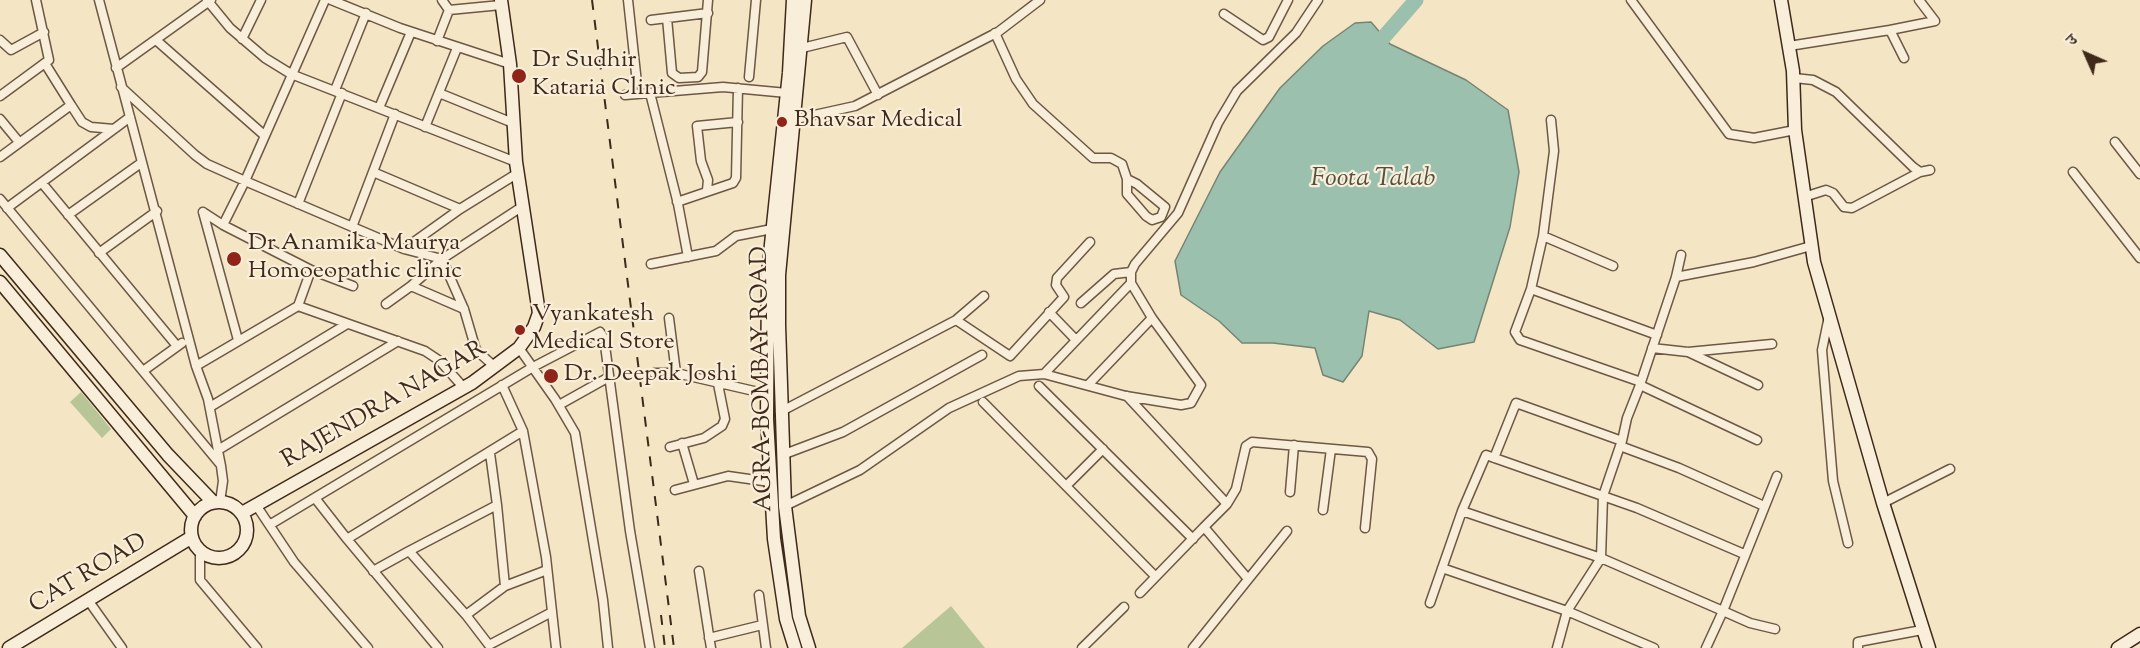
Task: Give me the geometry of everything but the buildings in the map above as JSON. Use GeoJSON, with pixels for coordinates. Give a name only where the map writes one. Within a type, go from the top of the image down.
{"type":"FeatureCollection","features":[{"type":"Feature","properties":{"kind":"main road","name":"AGRA-BOMBAY ROAD"},"geometry":{"type":"LineString","coordinates":[[793,0],[787,93],[768,273],[767,394],[771,513],[786,619],[795,648]]}},
{"type":"Feature","properties":{"kind":"main road","name":"AGRA-BOMBAY ROAD"},"geometry":{"type":"LineString","coordinates":[[805,0],[796,119],[779,276],[780,412],[784,506],[799,616],[809,648]]}},
{"type":"Feature","properties":{"kind":"main road"},"geometry":{"type":"LineString","coordinates":[[1781,0],[1794,78],[1795,130],[1811,246],[1883,503],[1929,648]]}},
{"type":"Feature","properties":{"kind":"main road","name":"RAJENDRA NAGAR"},"geometry":{"type":"LineString","coordinates":[[242,513],[464,388],[519,348],[534,327],[539,313],[517,168],[510,64],[501,2]]}},
{"type":"Feature","properties":{"kind":"main road"},"geometry":{"type":"LineString","coordinates":[[0,255],[168,455],[216,502]]}},
{"type":"Feature","properties":{"kind":"main road"},"geometry":{"type":"LineString","coordinates":[[0,282],[195,516]]}},
{"type":"Feature","properties":{"kind":"main road"},"geometry":{"type":"LineString","coordinates":[[216,502],[228,503],[242,513],[246,536],[239,549],[225,558],[216,558],[195,544],[191,525],[202,507],[216,502]]}},
{"type":"Feature","properties":{"kind":"main road","name":"CAT ROAD"},"geometry":{"type":"LineString","coordinates":[[9,648],[195,544]]}},
{"type":"Feature","properties":{"kind":"main road","name":"CAT ROAD"},"geometry":{"type":"LineString","coordinates":[[21,648],[90,603]]}},
{"type":"Feature","properties":{"kind":"main road"},"geometry":{"type":"LineString","coordinates":[[2118,648],[2140,634]]}},
{"type":"Feature","properties":{"kind":"street"},"geometry":{"type":"LineString","coordinates":[[0,96],[46,64],[49,55],[36,0]]}},
{"type":"Feature","properties":{"kind":"street"},"geometry":{"type":"LineString","coordinates":[[242,39],[261,0]]}},
{"type":"Feature","properties":{"kind":"street"},"geometry":{"type":"LineString","coordinates":[[223,225],[245,181],[325,0]]}},
{"type":"Feature","properties":{"kind":"street"},"geometry":{"type":"LineString","coordinates":[[331,0],[411,32],[510,64]]}},
{"type":"Feature","properties":{"kind":"street"},"geometry":{"type":"LineString","coordinates":[[442,0],[449,10]]}},
{"type":"Feature","properties":{"kind":"street"},"geometry":{"type":"LineString","coordinates":[[628,0],[637,83]]}},
{"type":"Feature","properties":{"kind":"street"},"geometry":{"type":"LineString","coordinates":[[667,18],[674,75],[680,78],[698,77],[702,72],[708,0]]}},
{"type":"Feature","properties":{"kind":"street"},"geometry":{"type":"LineString","coordinates":[[749,77],[756,0]]}},
{"type":"Feature","properties":{"kind":"street"},"geometry":{"type":"LineString","coordinates":[[796,119],[855,106],[995,33],[1040,0]]}},
{"type":"Feature","properties":{"kind":"street"},"geometry":{"type":"LineString","coordinates":[[1224,14],[1263,40],[1269,37],[1288,0]]}},
{"type":"Feature","properties":{"kind":"street"},"geometry":{"type":"LineString","coordinates":[[784,506],[860,470],[949,408],[1019,376],[1044,374],[1126,396],[1181,405],[1191,402],[1201,385],[1152,318],[1131,283],[1131,272],[1178,213],[1218,123],[1237,91],[1296,33],[1318,0]]}},
{"type":"Feature","properties":{"kind":"street"},"geometry":{"type":"LineString","coordinates":[[1631,0],[1729,134],[1754,138],[1795,130]]}},
{"type":"Feature","properties":{"kind":"street"},"geometry":{"type":"LineString","coordinates":[[1789,46],[1935,21],[1919,0]]}},
{"type":"Feature","properties":{"kind":"street"},"geometry":{"type":"LineString","coordinates":[[101,1],[141,163],[157,211],[196,366],[210,407],[223,481],[216,502]]}},
{"type":"Feature","properties":{"kind":"street"},"geometry":{"type":"LineString","coordinates":[[116,68],[209,1],[242,39],[265,58],[291,74],[395,114],[517,168]]}},
{"type":"Feature","properties":{"kind":"street"},"geometry":{"type":"LineString","coordinates":[[449,10],[501,2]]}},
{"type":"Feature","properties":{"kind":"street"},"geometry":{"type":"LineString","coordinates":[[437,41],[449,10]]}},
{"type":"Feature","properties":{"kind":"street"},"geometry":{"type":"LineString","coordinates":[[651,20],[708,13]]}},
{"type":"Feature","properties":{"kind":"street"},"geometry":{"type":"LineString","coordinates":[[298,204],[366,14]]}},
{"type":"Feature","properties":{"kind":"street"},"geometry":{"type":"LineString","coordinates":[[1890,30],[1904,58]]}},
{"type":"Feature","properties":{"kind":"street"},"geometry":{"type":"LineString","coordinates":[[379,108],[411,32]]}},
{"type":"Feature","properties":{"kind":"street"},"geometry":{"type":"LineString","coordinates":[[0,40],[11,50],[44,33]]}},
{"type":"Feature","properties":{"kind":"street"},"geometry":{"type":"LineString","coordinates":[[995,33],[1016,80],[1033,104],[1093,158],[1117,160],[1122,164],[1127,179],[1127,194],[1146,216],[1152,220],[1161,217],[1165,212],[1162,203],[1127,179]]}},
{"type":"Feature","properties":{"kind":"street"},"geometry":{"type":"LineString","coordinates":[[802,48],[847,37],[878,94]]}},
{"type":"Feature","properties":{"kind":"street"},"geometry":{"type":"LineString","coordinates":[[156,40],[264,135]]}},
{"type":"Feature","properties":{"kind":"street"},"geometry":{"type":"LineString","coordinates":[[425,127],[457,48]]}},
{"type":"Feature","properties":{"kind":"street"},"geometry":{"type":"LineString","coordinates":[[46,64],[87,126],[114,129]]}},
{"type":"Feature","properties":{"kind":"street"},"geometry":{"type":"LineString","coordinates":[[1794,78],[1813,80],[1836,92],[1920,172]]}},
{"type":"Feature","properties":{"kind":"street"},"geometry":{"type":"LineString","coordinates":[[121,86],[207,164],[404,249],[442,259]]}},
{"type":"Feature","properties":{"kind":"street"},"geometry":{"type":"LineString","coordinates":[[677,202],[706,190],[733,183],[736,178],[738,88]]}},
{"type":"Feature","properties":{"kind":"street"},"geometry":{"type":"LineString","coordinates":[[625,95],[738,88],[787,93]]}},
{"type":"Feature","properties":{"kind":"street"},"geometry":{"type":"LineString","coordinates":[[439,93],[513,123]]}},
{"type":"Feature","properties":{"kind":"street"},"geometry":{"type":"LineString","coordinates":[[650,93],[688,257]]}},
{"type":"Feature","properties":{"kind":"street"},"geometry":{"type":"LineString","coordinates":[[0,157],[71,105]]}},
{"type":"Feature","properties":{"kind":"street"},"geometry":{"type":"LineString","coordinates":[[352,227],[395,114]]}},
{"type":"Feature","properties":{"kind":"street"},"geometry":{"type":"LineString","coordinates":[[7,208],[130,117]]}},
{"type":"Feature","properties":{"kind":"street"},"geometry":{"type":"LineString","coordinates":[[0,119],[19,142]]}},
{"type":"Feature","properties":{"kind":"street"},"geometry":{"type":"LineString","coordinates":[[1551,120],[1554,151],[1543,236],[1531,289],[1515,332],[1520,340],[1640,384],[1757,440]]}},
{"type":"Feature","properties":{"kind":"street"},"geometry":{"type":"LineString","coordinates":[[706,190],[708,180],[702,161],[697,126],[738,122]]}},
{"type":"Feature","properties":{"kind":"street"},"geometry":{"type":"LineString","coordinates":[[2115,142],[2140,174]]}},
{"type":"Feature","properties":{"kind":"street"},"geometry":{"type":"LineString","coordinates":[[68,215],[141,163]]}},
{"type":"Feature","properties":{"kind":"street"},"geometry":{"type":"LineString","coordinates":[[404,249],[517,168]]}},
{"type":"Feature","properties":{"kind":"street"},"geometry":{"type":"LineString","coordinates":[[1804,197],[1826,190],[1833,193],[1844,207],[1852,208],[1920,172],[1930,170]]}},
{"type":"Feature","properties":{"kind":"street"},"geometry":{"type":"LineString","coordinates":[[373,172],[460,209]]}},
{"type":"Feature","properties":{"kind":"street"},"geometry":{"type":"LineString","coordinates":[[2073,172],[2140,258]]}},
{"type":"Feature","properties":{"kind":"street"},"geometry":{"type":"LineString","coordinates":[[42,183],[177,346]]}},
{"type":"Feature","properties":{"kind":"street"},"geometry":{"type":"LineString","coordinates":[[0,199],[221,466]]}},
{"type":"Feature","properties":{"kind":"street"},"geometry":{"type":"LineString","coordinates":[[386,304],[442,259],[523,206]]}},
{"type":"Feature","properties":{"kind":"street"},"geometry":{"type":"LineString","coordinates":[[99,254],[157,211]]}},
{"type":"Feature","properties":{"kind":"street"},"geometry":{"type":"LineString","coordinates":[[238,340],[203,212],[223,225],[311,270],[353,286]]}},
{"type":"Feature","properties":{"kind":"street"},"geometry":{"type":"LineString","coordinates":[[651,264],[720,250],[736,236],[772,229]]}},
{"type":"Feature","properties":{"kind":"street"},"geometry":{"type":"LineString","coordinates":[[1543,236],[1613,266]]}},
{"type":"Feature","properties":{"kind":"street"},"geometry":{"type":"LineString","coordinates":[[956,320],[1010,356],[1064,297],[1056,285],[1057,278],[1090,242]]}},
{"type":"Feature","properties":{"kind":"street"},"geometry":{"type":"LineString","coordinates":[[1676,277],[1754,262],[1811,246]]}},
{"type":"Feature","properties":{"kind":"street"},"geometry":{"type":"LineString","coordinates":[[1557,648],[1567,611],[1601,558],[1604,496],[1627,418],[1676,277],[1681,255]]}},
{"type":"Feature","properties":{"kind":"street"},"geometry":{"type":"LineString","coordinates":[[442,259],[464,309],[476,350],[495,367]]}},
{"type":"Feature","properties":{"kind":"street"},"geometry":{"type":"LineString","coordinates":[[196,366],[298,306],[311,270]]}},
{"type":"Feature","properties":{"kind":"street"},"geometry":{"type":"LineString","coordinates":[[1081,303],[1114,274],[1131,272]]}},
{"type":"Feature","properties":{"kind":"street"},"geometry":{"type":"LineString","coordinates":[[1044,374],[1131,283]]}},
{"type":"Feature","properties":{"kind":"street"},"geometry":{"type":"LineString","coordinates":[[411,286],[464,309]]}},
{"type":"Feature","properties":{"kind":"street"},"geometry":{"type":"LineString","coordinates":[[1531,289],[1657,335]]}},
{"type":"Feature","properties":{"kind":"street"},"geometry":{"type":"LineString","coordinates":[[780,412],[956,320],[984,296]]}},
{"type":"Feature","properties":{"kind":"street"},"geometry":{"type":"LineString","coordinates":[[298,306],[398,341],[432,356],[464,388]]}},
{"type":"Feature","properties":{"kind":"street"},"geometry":{"type":"LineString","coordinates":[[1049,312],[1076,340]]}},
{"type":"Feature","properties":{"kind":"street"},"geometry":{"type":"LineString","coordinates":[[1829,315],[1821,350],[1833,481],[1848,543]]}},
{"type":"Feature","properties":{"kind":"street"},"geometry":{"type":"LineString","coordinates":[[669,318],[676,373]]}},
{"type":"Feature","properties":{"kind":"street"},"geometry":{"type":"LineString","coordinates":[[1088,385],[1152,318]]}},
{"type":"Feature","properties":{"kind":"street"},"geometry":{"type":"LineString","coordinates":[[210,407],[347,324]]}},
{"type":"Feature","properties":{"kind":"street"},"geometry":{"type":"LineString","coordinates":[[271,524],[532,367],[600,332],[604,338],[630,531],[651,648]]}},
{"type":"Feature","properties":{"kind":"street"},"geometry":{"type":"LineString","coordinates":[[143,370],[190,337]]}},
{"type":"Feature","properties":{"kind":"street"},"geometry":{"type":"LineString","coordinates":[[218,450],[398,341]]}},
{"type":"Feature","properties":{"kind":"street"},"geometry":{"type":"LineString","coordinates":[[1652,348],[1688,352],[1772,344]]}},
{"type":"Feature","properties":{"kind":"street"},"geometry":{"type":"LineString","coordinates":[[519,348],[559,405],[575,433],[583,466],[608,648]]}},
{"type":"Feature","properties":{"kind":"street"},"geometry":{"type":"LineString","coordinates":[[1688,352],[1758,385]]}},
{"type":"Feature","properties":{"kind":"street"},"geometry":{"type":"LineString","coordinates":[[782,455],[843,432],[982,355]]}},
{"type":"Feature","properties":{"kind":"street"},"geometry":{"type":"LineString","coordinates":[[654,373],[676,373],[767,394]]}},
{"type":"Feature","properties":{"kind":"street"},"geometry":{"type":"LineString","coordinates":[[559,405],[609,378]]}},
{"type":"Feature","properties":{"kind":"street"},"geometry":{"type":"LineString","coordinates":[[670,447],[704,438],[722,426],[724,419],[718,384]]}},
{"type":"Feature","properties":{"kind":"street"},"geometry":{"type":"LineString","coordinates":[[502,385],[523,431],[547,570],[550,613],[556,648]]}},
{"type":"Feature","properties":{"kind":"street"},"geometry":{"type":"LineString","coordinates":[[1039,386],[1193,538]]}},
{"type":"Feature","properties":{"kind":"street"},"geometry":{"type":"LineString","coordinates":[[1126,396],[1227,504]]}},
{"type":"Feature","properties":{"kind":"street"},"geometry":{"type":"LineString","coordinates":[[983,402],[1155,576]]}},
{"type":"Feature","properties":{"kind":"street"},"geometry":{"type":"LineString","coordinates":[[1494,458],[1516,403],[1679,468],[1764,506]]}},
{"type":"Feature","properties":{"kind":"street"},"geometry":{"type":"LineString","coordinates":[[347,539],[523,431]]}},
{"type":"Feature","properties":{"kind":"street"},"geometry":{"type":"LineString","coordinates":[[1140,592],[1227,504],[1236,489],[1246,446],[1252,442],[1331,448],[1371,454],[1365,528]]}},
{"type":"Feature","properties":{"kind":"street"},"geometry":{"type":"LineString","coordinates":[[682,443],[694,484]]}},
{"type":"Feature","properties":{"kind":"street"},"geometry":{"type":"LineString","coordinates":[[1290,492],[1294,445]]}},
{"type":"Feature","properties":{"kind":"street"},"geometry":{"type":"LineString","coordinates":[[1323,510],[1331,448]]}},
{"type":"Feature","properties":{"kind":"street"},"geometry":{"type":"LineString","coordinates":[[1066,486],[1103,450]]}},
{"type":"Feature","properties":{"kind":"street"},"geometry":{"type":"LineString","coordinates":[[490,453],[505,586]]}},
{"type":"Feature","properties":{"kind":"street"},"geometry":{"type":"LineString","coordinates":[[1430,603],[1462,511],[1486,455],[1604,496],[1744,555]]}},
{"type":"Feature","properties":{"kind":"street"},"geometry":{"type":"LineString","coordinates":[[1883,503],[1950,469]]}},
{"type":"Feature","properties":{"kind":"street"},"geometry":{"type":"LineString","coordinates":[[675,490],[728,476],[770,482]]}},
{"type":"Feature","properties":{"kind":"street"},"geometry":{"type":"LineString","coordinates":[[1706,648],[1777,476]]}},
{"type":"Feature","properties":{"kind":"street"},"geometry":{"type":"LineString","coordinates":[[315,498],[438,648]]}},
{"type":"Feature","properties":{"kind":"street"},"geometry":{"type":"LineString","coordinates":[[256,505],[271,524],[294,562],[338,609],[368,648]]}},
{"type":"Feature","properties":{"kind":"street"},"geometry":{"type":"LineString","coordinates":[[373,571],[496,505]]}},
{"type":"Feature","properties":{"kind":"street"},"geometry":{"type":"LineString","coordinates":[[1462,511],[1601,558],[1750,623],[1774,629]]}},
{"type":"Feature","properties":{"kind":"street"},"geometry":{"type":"LineString","coordinates":[[1204,527],[1248,579]]}},
{"type":"Feature","properties":{"kind":"street"},"geometry":{"type":"LineString","coordinates":[[1193,648],[1287,531]]}},
{"type":"Feature","properties":{"kind":"street"},"geometry":{"type":"LineString","coordinates":[[195,544],[200,580],[257,648]]}},
{"type":"Feature","properties":{"kind":"street"},"geometry":{"type":"LineString","coordinates":[[409,551],[466,615],[487,647],[550,613]]}},
{"type":"Feature","properties":{"kind":"street"},"geometry":{"type":"LineString","coordinates":[[1442,568],[1567,611],[1654,648]]}},
{"type":"Feature","properties":{"kind":"street"},"geometry":{"type":"LineString","coordinates":[[466,615],[505,586],[547,570]]}},
{"type":"Feature","properties":{"kind":"street"},"geometry":{"type":"LineString","coordinates":[[699,572],[711,648]]}},
{"type":"Feature","properties":{"kind":"street"},"geometry":{"type":"LineString","coordinates":[[759,595],[766,648]]}},
{"type":"Feature","properties":{"kind":"street"},"geometry":{"type":"LineString","coordinates":[[90,603],[122,648]]}},
{"type":"Feature","properties":{"kind":"street"},"geometry":{"type":"LineString","coordinates":[[1082,648],[1124,607]]}},
{"type":"Feature","properties":{"kind":"street"},"geometry":{"type":"LineString","coordinates":[[709,638],[762,625]]}},
{"type":"Feature","properties":{"kind":"street"},"geometry":{"type":"LineString","coordinates":[[1858,648],[1858,642],[1922,630]]}},
{"type":"Feature","properties":{"kind":"shaded area"},"geometry":{"type":"Polygon","coordinates":[[[81,392],[111,429],[102,438],[70,402],[81,392]]]}},
{"type":"Feature","properties":{"kind":"shaded area"},"geometry":{"type":"Polygon","coordinates":[[[951,606],[985,648],[902,648],[951,606]]]}},
{"type":"Feature","properties":{"kind":"water","name":"Foota Talab"},"geometry":{"type":"Polygon","coordinates":[[[1371,22],[1390,44],[1466,80],[1508,110],[1519,172],[1510,227],[1474,342],[1438,349],[1400,320],[1369,311],[1362,356],[1343,382],[1323,375],[1315,348],[1273,343],[1242,343],[1219,321],[1181,295],[1175,261],[1220,172],[1280,88],[1323,46],[1355,23],[1371,22]]]}},
{"type":"Feature","properties":{"kind":"waterway"},"geometry":{"type":"LineString","coordinates":[[1383,38],[1416,0]]}},
{"type":"Feature","properties":{"kind":"railway"},"geometry":{"type":"LineString","coordinates":[[592,0],[674,648]]}},
{"type":"Feature","properties":{"kind":"railway"},"geometry":{"type":"LineString","coordinates":[[661,615],[665,648]]}},
{"type":"Feature","properties":{"kind":"place","name":"Dr Sudhir Kataria Clinic"},"geometry":{"type":"Point","coordinates":[519,76]}},
{"type":"Feature","properties":{"kind":"place","name":"Bhavsar Medical"},"geometry":{"type":"Point","coordinates":[782,122]}},
{"type":"Feature","properties":{"kind":"place","name":"Dr Anamika Maurya Homoeopathic clinic"},"geometry":{"type":"Point","coordinates":[234,259]}},
{"type":"Feature","properties":{"kind":"place","name":"Vyankatesh Medical Store"},"geometry":{"type":"Point","coordinates":[520,330]}},
{"type":"Feature","properties":{"kind":"place","name":"Dr. Deepak Joshi"},"geometry":{"type":"Point","coordinates":[551,376]}}]}
